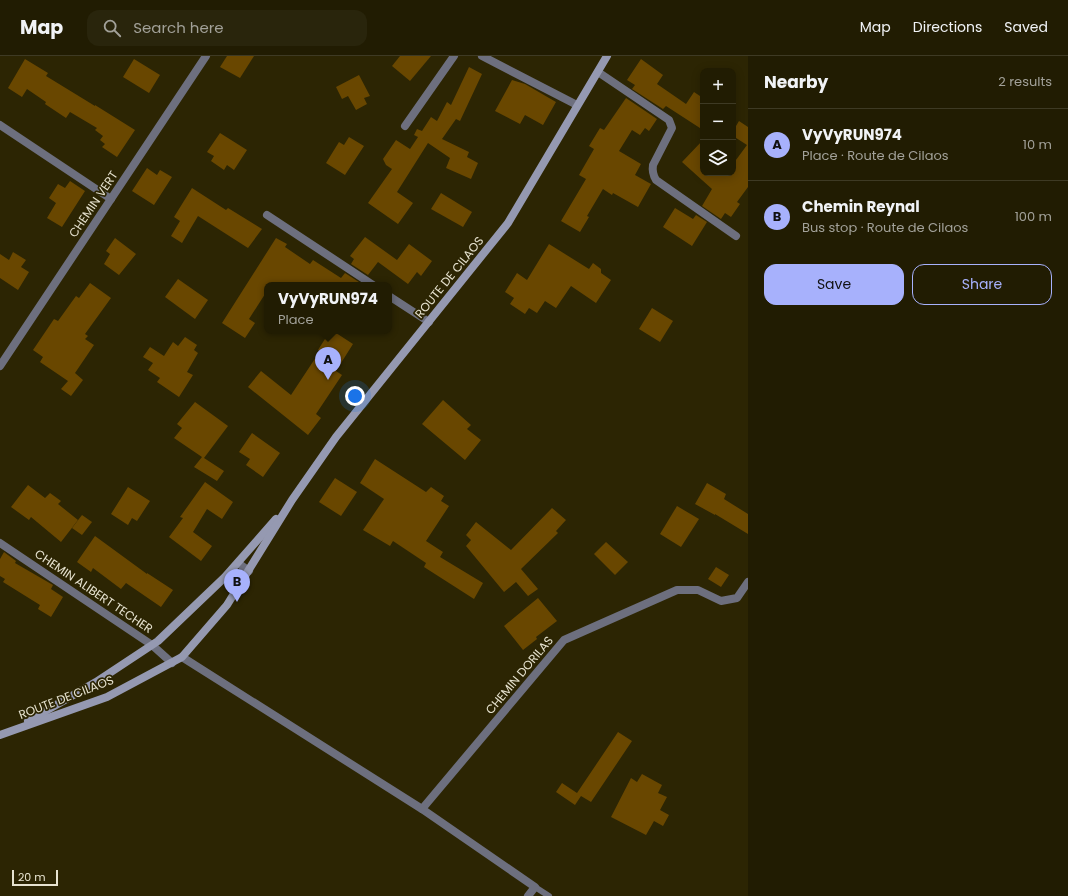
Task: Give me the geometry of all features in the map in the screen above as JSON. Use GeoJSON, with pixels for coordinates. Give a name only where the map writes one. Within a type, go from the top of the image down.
{"type":"FeatureCollection","features":[{"type":"Feature","properties":{"kind":"main road","name":"ROUTE DE CILAOS"},"geometry":{"type":"LineString","coordinates":[[0,735],[107,697],[182,657],[227,605],[292,500],[336,438],[508,223],[607,56]]}},
{"type":"Feature","properties":{"kind":"main road","name":"ROUTE DE CILAOS"},"geometry":{"type":"LineString","coordinates":[[0,735],[96,682],[152,645],[225,577],[292,500]]}},
{"type":"Feature","properties":{"kind":"street","name":"CHEMIN VERT"},"geometry":{"type":"LineString","coordinates":[[0,366],[206,56]]}},
{"type":"Feature","properties":{"kind":"street"},"geometry":{"type":"LineString","coordinates":[[405,126],[454,56]]}},
{"type":"Feature","properties":{"kind":"street"},"geometry":{"type":"LineString","coordinates":[[482,56],[578,105]]}},
{"type":"Feature","properties":{"kind":"street"},"geometry":{"type":"LineString","coordinates":[[598,72],[669,120],[672,128],[653,165],[653,176],[656,180],[736,236]]}},
{"type":"Feature","properties":{"kind":"street"},"geometry":{"type":"LineString","coordinates":[[0,125],[111,199]]}},
{"type":"Feature","properties":{"kind":"street"},"geometry":{"type":"LineString","coordinates":[[268,215],[368,282]]}},
{"type":"Feature","properties":{"kind":"street"},"geometry":{"type":"LineString","coordinates":[[392,298],[429,322]]}},
{"type":"Feature","properties":{"kind":"street","name":"CHEMIN ALIBERT TECHER"},"geometry":{"type":"LineString","coordinates":[[0,543],[152,645],[172,663]]}},
{"type":"Feature","properties":{"kind":"street"},"geometry":{"type":"LineString","coordinates":[[238,563],[249,571]]}},
{"type":"Feature","properties":{"kind":"street","name":"CHEMIN DORILAS"},"geometry":{"type":"LineString","coordinates":[[422,809],[564,640],[677,590],[698,590],[721,601],[737,598],[748,582]]}},
{"type":"Feature","properties":{"kind":"street"},"geometry":{"type":"LineString","coordinates":[[182,657],[422,809],[535,887],[528,896]]}},
{"type":"Feature","properties":{"kind":"lane"},"geometry":{"type":"LineString","coordinates":[[535,887],[549,896]]}},
{"type":"Feature","properties":{"kind":"building"},"geometry":{"type":"Polygon","coordinates":[[[227,56],[254,56],[240,78],[220,67],[227,56]]]}},
{"type":"Feature","properties":{"kind":"building"},"geometry":{"type":"Polygon","coordinates":[[[400,56],[431,56],[410,81],[392,66],[400,56]]]}},
{"type":"Feature","properties":{"kind":"building"},"geometry":{"type":"Polygon","coordinates":[[[25,59],[48,73],[46,76],[135,130],[117,157],[102,147],[105,144],[100,140],[103,136],[95,130],[97,128],[70,112],[66,118],[45,104],[46,102],[27,89],[22,97],[8,88],[25,59]]]}},
{"type":"Feature","properties":{"kind":"building"},"geometry":{"type":"Polygon","coordinates":[[[134,59],[160,75],[149,93],[123,77],[134,59]]]}},
{"type":"Feature","properties":{"kind":"building"},"geometry":{"type":"Polygon","coordinates":[[[641,59],[663,75],[657,84],[686,104],[694,92],[700,96],[700,128],[666,106],[663,109],[632,89],[635,85],[627,80],[641,59]]]}},
{"type":"Feature","properties":{"kind":"building"},"geometry":{"type":"Polygon","coordinates":[[[469,67],[482,74],[460,121],[456,119],[442,139],[469,152],[467,157],[478,163],[471,179],[446,168],[450,158],[428,143],[397,192],[413,203],[398,224],[368,203],[392,169],[386,165],[383,159],[396,140],[410,149],[418,137],[414,135],[417,129],[422,131],[431,117],[437,121],[447,102],[451,105],[469,67]]]}},
{"type":"Feature","properties":{"kind":"building"},"geometry":{"type":"Polygon","coordinates":[[[359,75],[370,96],[364,98],[367,104],[356,110],[348,96],[342,99],[336,87],[359,75]]]}},
{"type":"Feature","properties":{"kind":"building"},"geometry":{"type":"Polygon","coordinates":[[[512,80],[525,84],[556,102],[543,125],[525,115],[520,124],[495,111],[512,80]]]}},
{"type":"Feature","properties":{"kind":"building"},"geometry":{"type":"Polygon","coordinates":[[[626,98],[657,119],[649,131],[645,128],[640,135],[632,130],[619,151],[641,164],[635,175],[651,184],[638,207],[613,193],[612,195],[603,189],[587,216],[589,217],[580,232],[561,221],[586,179],[579,175],[594,149],[589,146],[600,128],[604,130],[626,98]]]}},
{"type":"Feature","properties":{"kind":"building"},"geometry":{"type":"Polygon","coordinates":[[[739,121],[748,127],[748,187],[737,202],[740,204],[731,217],[725,213],[721,219],[702,206],[712,189],[682,162],[700,143],[700,176],[736,176],[736,160],[747,145],[736,138],[736,126],[739,121]]]}},
{"type":"Feature","properties":{"kind":"building"},"geometry":{"type":"Polygon","coordinates":[[[220,133],[247,150],[234,170],[227,165],[224,170],[211,161],[214,156],[207,152],[220,133]]]}},
{"type":"Feature","properties":{"kind":"building"},"geometry":{"type":"Polygon","coordinates":[[[349,137],[364,146],[345,175],[326,163],[339,142],[344,145],[349,137]]]}},
{"type":"Feature","properties":{"kind":"building"},"geometry":{"type":"Polygon","coordinates":[[[147,168],[157,175],[160,170],[172,177],[154,205],[132,191],[147,168]]]}},
{"type":"Feature","properties":{"kind":"building"},"geometry":{"type":"Polygon","coordinates":[[[70,181],[85,191],[62,227],[47,218],[56,203],[49,198],[58,184],[65,188],[70,181]]]}},
{"type":"Feature","properties":{"kind":"building"},"geometry":{"type":"Polygon","coordinates":[[[192,188],[226,210],[228,208],[262,229],[248,248],[198,216],[182,243],[171,236],[180,221],[174,217],[192,188]]]}},
{"type":"Feature","properties":{"kind":"building"},"geometry":{"type":"Polygon","coordinates":[[[441,193],[472,212],[463,227],[431,209],[441,193]]]}},
{"type":"Feature","properties":{"kind":"building"},"geometry":{"type":"Polygon","coordinates":[[[675,208],[693,219],[696,215],[707,222],[692,246],[663,227],[675,208]]]}},
{"type":"Feature","properties":{"kind":"building"},"geometry":{"type":"Polygon","coordinates":[[[365,237],[397,260],[409,244],[432,261],[421,276],[417,272],[408,284],[378,262],[368,275],[351,264],[354,259],[350,256],[365,237]]]}},
{"type":"Feature","properties":{"kind":"building"},"geometry":{"type":"Polygon","coordinates":[[[115,238],[136,254],[119,275],[104,264],[110,254],[106,251],[115,238]]]}},
{"type":"Feature","properties":{"kind":"building"},"geometry":{"type":"Polygon","coordinates":[[[276,238],[287,244],[285,247],[310,264],[313,260],[341,278],[345,273],[359,282],[264,282],[264,296],[249,319],[255,323],[245,338],[222,323],[276,238]]]}},
{"type":"Feature","properties":{"kind":"building"},"geometry":{"type":"Polygon","coordinates":[[[549,244],[589,269],[593,263],[601,269],[601,273],[611,280],[596,303],[571,286],[556,308],[545,301],[537,313],[529,308],[525,314],[510,304],[514,298],[505,292],[517,273],[527,280],[549,244]]]}},
{"type":"Feature","properties":{"kind":"building"},"geometry":{"type":"Polygon","coordinates":[[[13,252],[26,260],[21,267],[29,272],[18,290],[0,278],[0,254],[9,260],[13,252]]]}},
{"type":"Feature","properties":{"kind":"building"},"geometry":{"type":"Polygon","coordinates":[[[178,279],[208,300],[195,319],[165,297],[178,279]]]}},
{"type":"Feature","properties":{"kind":"building"},"geometry":{"type":"Polygon","coordinates":[[[90,283],[111,298],[85,334],[88,336],[85,339],[94,345],[75,373],[83,380],[71,396],[61,389],[68,381],[40,362],[43,357],[33,350],[54,319],[58,321],[76,296],[79,298],[90,283]]]}},
{"type":"Feature","properties":{"kind":"building"},"geometry":{"type":"Polygon","coordinates":[[[652,308],[673,321],[660,342],[639,329],[652,308]]]}},
{"type":"Feature","properties":{"kind":"building"},"geometry":{"type":"Polygon","coordinates":[[[328,334],[338,334],[353,344],[336,371],[342,375],[316,414],[321,418],[308,435],[248,387],[261,371],[291,395],[320,351],[318,350],[328,334]]]}},
{"type":"Feature","properties":{"kind":"building"},"geometry":{"type":"Polygon","coordinates":[[[185,337],[197,345],[194,350],[198,353],[187,372],[193,375],[179,397],[157,382],[160,378],[148,370],[153,363],[143,357],[150,347],[164,356],[173,342],[178,346],[185,337]]]}},
{"type":"Feature","properties":{"kind":"building"},"geometry":{"type":"Polygon","coordinates":[[[443,400],[471,425],[467,429],[481,440],[465,460],[422,424],[443,400]]]}},
{"type":"Feature","properties":{"kind":"building"},"geometry":{"type":"Polygon","coordinates":[[[195,402],[228,426],[204,458],[224,471],[217,481],[194,467],[202,457],[174,438],[182,428],[177,424],[195,402]]]}},
{"type":"Feature","properties":{"kind":"building"},"geometry":{"type":"Polygon","coordinates":[[[252,433],[280,453],[263,477],[246,465],[250,459],[239,452],[252,433]]]}},
{"type":"Feature","properties":{"kind":"building"},"geometry":{"type":"Polygon","coordinates":[[[375,459],[426,492],[431,487],[444,496],[441,501],[449,506],[426,541],[443,552],[440,557],[483,583],[474,599],[424,567],[426,563],[393,541],[390,546],[363,530],[384,499],[360,483],[375,459]]]}},
{"type":"Feature","properties":{"kind":"building"},"geometry":{"type":"Polygon","coordinates":[[[335,478],[357,492],[341,516],[319,502],[335,478]]]}},
{"type":"Feature","properties":{"kind":"building"},"geometry":{"type":"Polygon","coordinates":[[[205,482],[233,502],[222,519],[207,509],[193,532],[212,546],[201,561],[169,537],[183,518],[180,517],[205,482]]]}},
{"type":"Feature","properties":{"kind":"building"},"geometry":{"type":"Polygon","coordinates":[[[707,483],[726,494],[724,499],[748,514],[748,534],[695,504],[707,483]]]}},
{"type":"Feature","properties":{"kind":"building"},"geometry":{"type":"Polygon","coordinates":[[[28,485],[45,498],[50,493],[61,501],[58,504],[78,520],[61,542],[31,517],[29,520],[11,507],[28,485]]]}},
{"type":"Feature","properties":{"kind":"building"},"geometry":{"type":"Polygon","coordinates":[[[128,487],[150,501],[137,521],[132,518],[128,525],[111,514],[128,487]]]}},
{"type":"Feature","properties":{"kind":"building"},"geometry":{"type":"Polygon","coordinates":[[[677,506],[699,519],[681,547],[660,534],[677,506]]]}},
{"type":"Feature","properties":{"kind":"building"},"geometry":{"type":"Polygon","coordinates":[[[552,508],[566,520],[556,531],[558,533],[521,569],[538,589],[528,596],[516,582],[504,592],[466,546],[471,540],[466,535],[476,522],[511,550],[552,508]]]}},
{"type":"Feature","properties":{"kind":"building"},"geometry":{"type":"Polygon","coordinates":[[[82,515],[92,522],[82,535],[72,528],[82,515]]]}},
{"type":"Feature","properties":{"kind":"building"},"geometry":{"type":"Polygon","coordinates":[[[95,536],[147,574],[173,590],[161,607],[126,583],[121,589],[93,568],[91,572],[77,562],[95,536]]]}},
{"type":"Feature","properties":{"kind":"building"},"geometry":{"type":"Polygon","coordinates":[[[606,542],[628,562],[615,575],[594,554],[606,542]]]}},
{"type":"Feature","properties":{"kind":"building"},"geometry":{"type":"Polygon","coordinates":[[[4,552],[16,561],[15,563],[53,585],[51,589],[63,597],[51,617],[38,609],[40,605],[3,582],[5,579],[0,576],[0,559],[4,552]]]}},
{"type":"Feature","properties":{"kind":"building"},"geometry":{"type":"Polygon","coordinates":[[[716,567],[729,575],[721,587],[708,579],[716,567]]]}},
{"type":"Feature","properties":{"kind":"building"},"geometry":{"type":"Polygon","coordinates":[[[538,598],[557,621],[536,637],[537,639],[523,650],[504,626],[538,598]]]}},
{"type":"Feature","properties":{"kind":"building"},"geometry":{"type":"Polygon","coordinates":[[[618,732],[632,741],[591,802],[581,796],[575,805],[556,792],[562,783],[577,793],[618,732]]]}},
{"type":"Feature","properties":{"kind":"building"},"geometry":{"type":"Polygon","coordinates":[[[642,774],[662,785],[658,793],[667,797],[660,810],[669,815],[663,826],[654,821],[646,835],[611,817],[631,778],[637,782],[642,774]]]}},
{"type":"Feature","properties":{"kind":"place","name":"VyVyRUN974"},"geometry":{"type":"Point","coordinates":[328,380]}},
{"type":"Feature","properties":{"kind":"place","name":"Chemin Reynal"},"geometry":{"type":"Point","coordinates":[237,602]}}]}
